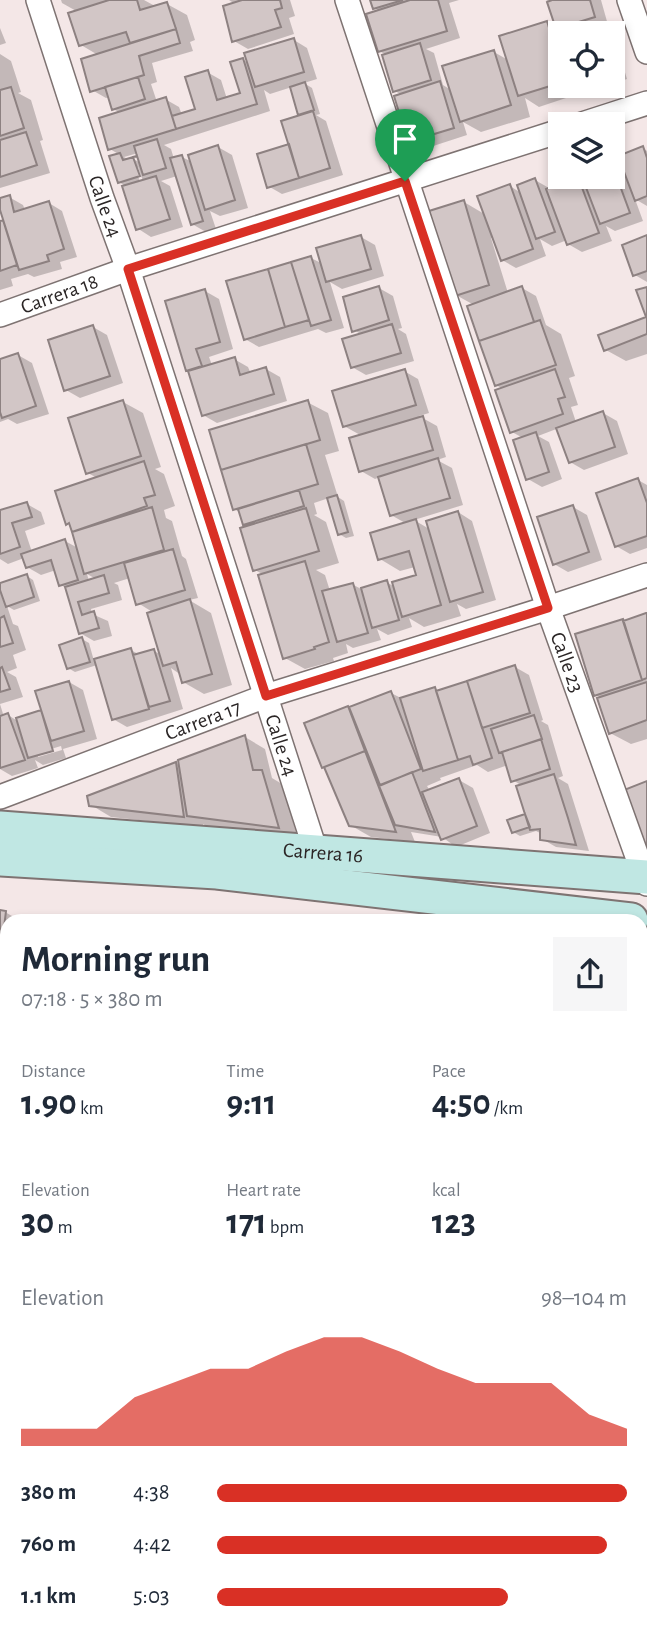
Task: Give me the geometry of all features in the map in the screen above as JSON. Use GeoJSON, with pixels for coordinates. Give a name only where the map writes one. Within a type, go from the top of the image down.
{"type":"FeatureCollection","features":[{"type":"Feature","properties":{"kind":"street","name":"Calle 24"},"geometry":{"type":"LineString","coordinates":[[38,0],[102,198],[128,269],[316,852]]}},
{"type":"Feature","properties":{"kind":"street","name":"Calle 23"},"geometry":{"type":"LineString","coordinates":[[346,0],[548,608],[646,879]]}},
{"type":"Feature","properties":{"kind":"street"},"geometry":{"type":"LineString","coordinates":[[629,0],[647,52]]}},
{"type":"Feature","properties":{"kind":"street"},"geometry":{"type":"LineString","coordinates":[[619,112],[647,103]]}},
{"type":"Feature","properties":{"kind":"street","name":"Carrera 18"},"geometry":{"type":"LineString","coordinates":[[0,315],[128,269],[548,135]]}},
{"type":"Feature","properties":{"kind":"street","name":"Carrera 17"},"geometry":{"type":"LineString","coordinates":[[0,796],[266,696],[647,575]]}},
{"type":"Feature","properties":{"kind":"street","name":"Carrera 16"},"geometry":{"type":"LineString","coordinates":[[0,828],[646,879]]}},
{"type":"Feature","properties":{"kind":"street","name":"Carrera 16"},"geometry":{"type":"LineString","coordinates":[[0,859],[217,872],[579,914]]}},
{"type":"Feature","properties":{"kind":"building"},"geometry":{"type":"Polygon","coordinates":[[[109,0],[137,0],[140,10],[167,2],[176,29],[130,43],[126,32],[79,46],[68,13],[109,0]]]}},
{"type":"Feature","properties":{"kind":"building"},"geometry":{"type":"Polygon","coordinates":[[[242,0],[280,0],[282,8],[275,10],[281,27],[232,42],[223,6],[242,0]]]}},
{"type":"Feature","properties":{"kind":"building"},"geometry":{"type":"Polygon","coordinates":[[[370,0],[403,0],[373,9],[370,0]]]}},
{"type":"Feature","properties":{"kind":"building"},"geometry":{"type":"Polygon","coordinates":[[[410,0],[438,0],[447,31],[378,52],[366,14],[410,0]]]}},
{"type":"Feature","properties":{"kind":"building"},"geometry":{"type":"Polygon","coordinates":[[[590,0],[595,17],[582,21],[553,21],[547,2],[590,0]]]}},
{"type":"Feature","properties":{"kind":"building"},"geometry":{"type":"Polygon","coordinates":[[[547,21],[548,87],[518,96],[499,36],[547,21]]]}},
{"type":"Feature","properties":{"kind":"building"},"geometry":{"type":"Polygon","coordinates":[[[176,29],[180,43],[139,56],[144,75],[90,92],[81,59],[176,29]]]}},
{"type":"Feature","properties":{"kind":"building"},"geometry":{"type":"Polygon","coordinates":[[[294,38],[304,72],[255,87],[244,53],[294,38]]]}},
{"type":"Feature","properties":{"kind":"building"},"geometry":{"type":"Polygon","coordinates":[[[420,43],[431,80],[393,92],[382,55],[420,43]]]}},
{"type":"Feature","properties":{"kind":"building"},"geometry":{"type":"Polygon","coordinates":[[[494,50],[511,105],[460,122],[442,66],[494,50]]]}},
{"type":"Feature","properties":{"kind":"building"},"geometry":{"type":"Polygon","coordinates":[[[243,58],[257,104],[176,129],[172,116],[195,109],[185,77],[208,70],[217,100],[240,93],[230,62],[243,58]]]}},
{"type":"Feature","properties":{"kind":"building"},"geometry":{"type":"Polygon","coordinates":[[[138,77],[145,99],[112,110],[105,87],[138,77]]]}},
{"type":"Feature","properties":{"kind":"building"},"geometry":{"type":"Polygon","coordinates":[[[440,81],[454,128],[408,142],[394,96],[440,81]]]}},
{"type":"Feature","properties":{"kind":"building"},"geometry":{"type":"Polygon","coordinates":[[[305,82],[314,110],[298,115],[290,87],[305,82]]]}},
{"type":"Feature","properties":{"kind":"building"},"geometry":{"type":"Polygon","coordinates":[[[11,87],[24,128],[0,136],[0,90],[11,87]]]}},
{"type":"Feature","properties":{"kind":"building"},"geometry":{"type":"Polygon","coordinates":[[[166,97],[176,129],[108,150],[99,118],[166,97]]]}},
{"type":"Feature","properties":{"kind":"building"},"geometry":{"type":"Polygon","coordinates":[[[313,111],[330,168],[299,178],[281,121],[313,111]]]}},
{"type":"Feature","properties":{"kind":"building"},"geometry":{"type":"Polygon","coordinates":[[[26,132],[37,165],[0,177],[0,140],[26,132]]]}},
{"type":"Feature","properties":{"kind":"building"},"geometry":{"type":"Polygon","coordinates":[[[157,139],[166,168],[143,175],[134,146],[157,139]]]}},
{"type":"Feature","properties":{"kind":"building"},"geometry":{"type":"Polygon","coordinates":[[[289,144],[299,178],[267,188],[257,154],[289,144]]]}},
{"type":"Feature","properties":{"kind":"building"},"geometry":{"type":"Polygon","coordinates":[[[218,145],[235,200],[205,210],[188,155],[218,145]]]}},
{"type":"Feature","properties":{"kind":"building"},"geometry":{"type":"Polygon","coordinates":[[[643,146],[647,158],[647,196],[635,201],[625,175],[625,153],[643,146]]]}},
{"type":"Feature","properties":{"kind":"building"},"geometry":{"type":"Polygon","coordinates":[[[120,153],[123,160],[133,157],[140,176],[118,183],[109,156],[120,153]]]}},
{"type":"Feature","properties":{"kind":"building"},"geometry":{"type":"Polygon","coordinates":[[[182,155],[203,221],[191,225],[170,158],[182,155]]]}},
{"type":"Feature","properties":{"kind":"building"},"geometry":{"type":"Polygon","coordinates":[[[156,176],[170,219],[136,230],[122,186],[156,176]]]}},
{"type":"Feature","properties":{"kind":"building"},"geometry":{"type":"Polygon","coordinates":[[[535,178],[555,232],[536,239],[517,185],[535,178]]]}},
{"type":"Feature","properties":{"kind":"building"},"geometry":{"type":"Polygon","coordinates":[[[510,184],[533,249],[501,261],[477,196],[510,184]]]}},
{"type":"Feature","properties":{"kind":"building"},"geometry":{"type":"Polygon","coordinates":[[[546,189],[582,189],[599,233],[567,245],[546,189]]]}},
{"type":"Feature","properties":{"kind":"building"},"geometry":{"type":"Polygon","coordinates":[[[587,189],[621,189],[630,213],[600,224],[587,189]]]}},
{"type":"Feature","properties":{"kind":"building"},"geometry":{"type":"Polygon","coordinates":[[[10,195],[14,212],[49,201],[64,249],[47,255],[49,261],[19,270],[0,210],[0,198],[10,195]]]}},
{"type":"Feature","properties":{"kind":"building"},"geometry":{"type":"Polygon","coordinates":[[[464,200],[489,285],[455,296],[429,211],[464,200]]]}},
{"type":"Feature","properties":{"kind":"building"},"geometry":{"type":"Polygon","coordinates":[[[3,220],[17,265],[0,271],[0,221],[3,220]]]}},
{"type":"Feature","properties":{"kind":"building"},"geometry":{"type":"Polygon","coordinates":[[[361,235],[371,269],[326,282],[316,248],[361,235]]]}},
{"type":"Feature","properties":{"kind":"building"},"geometry":{"type":"Polygon","coordinates":[[[647,235],[647,271],[633,276],[622,245],[647,235]]]}},
{"type":"Feature","properties":{"kind":"building"},"geometry":{"type":"Polygon","coordinates":[[[311,256],[331,320],[311,326],[291,262],[311,256]]]}},
{"type":"Feature","properties":{"kind":"building"},"geometry":{"type":"Polygon","coordinates":[[[291,262],[309,320],[285,327],[268,269],[291,262]]]}},
{"type":"Feature","properties":{"kind":"building"},"geometry":{"type":"Polygon","coordinates":[[[268,269],[285,327],[244,340],[226,281],[268,269]]]}},
{"type":"Feature","properties":{"kind":"building"},"geometry":{"type":"Polygon","coordinates":[[[379,286],[389,320],[352,332],[343,297],[379,286]]]}},
{"type":"Feature","properties":{"kind":"building"},"geometry":{"type":"Polygon","coordinates":[[[522,286],[534,322],[479,341],[467,306],[522,286]]]}},
{"type":"Feature","properties":{"kind":"building"},"geometry":{"type":"Polygon","coordinates":[[[647,287],[647,334],[604,351],[598,335],[646,317],[636,290],[647,287]]]}},
{"type":"Feature","properties":{"kind":"building"},"geometry":{"type":"Polygon","coordinates":[[[205,289],[220,342],[196,349],[202,366],[186,371],[165,301],[205,289]]]}},
{"type":"Feature","properties":{"kind":"building"},"geometry":{"type":"Polygon","coordinates":[[[540,320],[556,365],[495,386],[479,341],[540,320]]]}},
{"type":"Feature","properties":{"kind":"building"},"geometry":{"type":"Polygon","coordinates":[[[392,324],[401,353],[351,368],[342,339],[392,324]]]}},
{"type":"Feature","properties":{"kind":"building"},"geometry":{"type":"Polygon","coordinates":[[[93,325],[110,376],[64,391],[48,340],[93,325]]]}},
{"type":"Feature","properties":{"kind":"building"},"geometry":{"type":"Polygon","coordinates":[[[18,353],[36,406],[2,418],[0,359],[18,353]]]}},
{"type":"Feature","properties":{"kind":"building"},"geometry":{"type":"Polygon","coordinates":[[[235,357],[240,375],[266,367],[274,394],[202,416],[188,371],[235,357]]]}},
{"type":"Feature","properties":{"kind":"building"},"geometry":{"type":"Polygon","coordinates":[[[405,369],[416,405],[343,427],[332,391],[405,369]]]}},
{"type":"Feature","properties":{"kind":"building"},"geometry":{"type":"Polygon","coordinates":[[[555,369],[565,397],[558,399],[563,414],[510,433],[495,390],[555,369]]]}},
{"type":"Feature","properties":{"kind":"building"},"geometry":{"type":"Polygon","coordinates":[[[123,400],[141,456],[86,474],[68,418],[123,400]]]}},
{"type":"Feature","properties":{"kind":"building"},"geometry":{"type":"Polygon","coordinates":[[[308,400],[320,440],[221,470],[209,430],[308,400]]]}},
{"type":"Feature","properties":{"kind":"building"},"geometry":{"type":"Polygon","coordinates":[[[603,411],[615,447],[569,463],[556,428],[603,411]]]}},
{"type":"Feature","properties":{"kind":"building"},"geometry":{"type":"Polygon","coordinates":[[[423,416],[433,450],[359,472],[349,438],[423,416]]]}},
{"type":"Feature","properties":{"kind":"building"},"geometry":{"type":"Polygon","coordinates":[[[536,432],[549,472],[526,480],[513,440],[536,432]]]}},
{"type":"Feature","properties":{"kind":"building"},"geometry":{"type":"Polygon","coordinates":[[[306,444],[318,484],[233,510],[221,470],[306,444]]]}},
{"type":"Feature","properties":{"kind":"building"},"geometry":{"type":"Polygon","coordinates":[[[438,458],[450,498],[390,516],[378,477],[438,458]]]}},
{"type":"Feature","properties":{"kind":"building"},"geometry":{"type":"Polygon","coordinates":[[[144,461],[155,495],[144,498],[147,506],[72,532],[69,523],[66,525],[55,491],[144,461]]]}},
{"type":"Feature","properties":{"kind":"building"},"geometry":{"type":"Polygon","coordinates":[[[638,478],[647,503],[647,536],[615,547],[596,493],[638,478]]]}},
{"type":"Feature","properties":{"kind":"building"},"geometry":{"type":"Polygon","coordinates":[[[299,490],[304,506],[243,525],[238,509],[299,490]]]}},
{"type":"Feature","properties":{"kind":"building"},"geometry":{"type":"Polygon","coordinates":[[[337,495],[348,532],[338,535],[327,498],[337,495]]]}},
{"type":"Feature","properties":{"kind":"building"},"geometry":{"type":"Polygon","coordinates":[[[27,502],[32,517],[12,523],[20,547],[0,554],[0,510],[27,502]]]}},
{"type":"Feature","properties":{"kind":"building"},"geometry":{"type":"Polygon","coordinates":[[[573,505],[589,552],[553,565],[537,517],[573,505]]]}},
{"type":"Feature","properties":{"kind":"building"},"geometry":{"type":"Polygon","coordinates":[[[152,507],[164,550],[84,574],[72,532],[152,507]]]}},
{"type":"Feature","properties":{"kind":"building"},"geometry":{"type":"Polygon","coordinates":[[[306,508],[319,551],[253,571],[240,528],[306,508]]]}},
{"type":"Feature","properties":{"kind":"building"},"geometry":{"type":"Polygon","coordinates":[[[458,511],[483,592],[450,602],[426,521],[458,511]]]}},
{"type":"Feature","properties":{"kind":"building"},"geometry":{"type":"Polygon","coordinates":[[[416,519],[441,605],[402,617],[392,582],[416,575],[409,551],[378,560],[370,533],[416,519]]]}},
{"type":"Feature","properties":{"kind":"building"},"geometry":{"type":"Polygon","coordinates":[[[65,539],[78,580],[59,586],[51,560],[26,568],[21,554],[65,539]]]}},
{"type":"Feature","properties":{"kind":"building"},"geometry":{"type":"Polygon","coordinates":[[[173,549],[185,590],[136,605],[124,563],[173,549]]]}},
{"type":"Feature","properties":{"kind":"building"},"geometry":{"type":"Polygon","coordinates":[[[305,561],[329,642],[283,659],[258,575],[305,561]]]}},
{"type":"Feature","properties":{"kind":"building"},"geometry":{"type":"Polygon","coordinates":[[[27,574],[34,597],[6,607],[0,583],[27,574]]]}},
{"type":"Feature","properties":{"kind":"building"},"geometry":{"type":"Polygon","coordinates":[[[104,575],[109,593],[78,602],[82,615],[94,611],[99,628],[79,634],[65,587],[104,575]]]}},
{"type":"Feature","properties":{"kind":"building"},"geometry":{"type":"Polygon","coordinates":[[[387,580],[399,620],[372,628],[361,588],[387,580]]]}},
{"type":"Feature","properties":{"kind":"building"},"geometry":{"type":"Polygon","coordinates":[[[353,583],[368,633],[337,642],[322,591],[353,583]]]}},
{"type":"Feature","properties":{"kind":"building"},"geometry":{"type":"Polygon","coordinates":[[[190,599],[212,674],[182,683],[176,662],[163,666],[147,613],[190,599]]]}},
{"type":"Feature","properties":{"kind":"building"},"geometry":{"type":"Polygon","coordinates":[[[647,613],[647,678],[642,680],[623,621],[647,613]]]}},
{"type":"Feature","properties":{"kind":"building"},"geometry":{"type":"Polygon","coordinates":[[[4,616],[13,643],[0,647],[0,618],[4,616]]]}},
{"type":"Feature","properties":{"kind":"building"},"geometry":{"type":"Polygon","coordinates":[[[623,619],[642,680],[594,696],[575,634],[623,619]]]}},
{"type":"Feature","properties":{"kind":"building"},"geometry":{"type":"Polygon","coordinates":[[[82,637],[90,662],[67,669],[59,645],[82,637]]]}},
{"type":"Feature","properties":{"kind":"building"},"geometry":{"type":"Polygon","coordinates":[[[131,648],[149,709],[112,720],[94,659],[131,648]]]}},
{"type":"Feature","properties":{"kind":"building"},"geometry":{"type":"Polygon","coordinates":[[[154,649],[170,701],[149,707],[133,655],[154,649]]]}},
{"type":"Feature","properties":{"kind":"building"},"geometry":{"type":"Polygon","coordinates":[[[515,665],[530,713],[482,728],[467,681],[515,665]]]}},
{"type":"Feature","properties":{"kind":"building"},"geometry":{"type":"Polygon","coordinates":[[[2,667],[10,689],[0,692],[0,668],[2,667]]]}},
{"type":"Feature","properties":{"kind":"building"},"geometry":{"type":"Polygon","coordinates":[[[69,681],[84,731],[51,741],[35,691],[69,681]]]}},
{"type":"Feature","properties":{"kind":"building"},"geometry":{"type":"Polygon","coordinates":[[[467,681],[492,758],[473,765],[470,756],[458,760],[436,691],[467,681]]]}},
{"type":"Feature","properties":{"kind":"building"},"geometry":{"type":"Polygon","coordinates":[[[647,682],[647,720],[609,734],[597,698],[647,682]]]}},
{"type":"Feature","properties":{"kind":"building"},"geometry":{"type":"Polygon","coordinates":[[[435,687],[458,760],[423,771],[400,698],[435,687]]]}},
{"type":"Feature","properties":{"kind":"building"},"geometry":{"type":"Polygon","coordinates":[[[391,691],[421,769],[380,785],[349,707],[391,691]]]}},
{"type":"Feature","properties":{"kind":"building"},"geometry":{"type":"Polygon","coordinates":[[[348,706],[365,751],[322,768],[304,723],[348,706]]]}},
{"type":"Feature","properties":{"kind":"building"},"geometry":{"type":"Polygon","coordinates":[[[41,710],[53,751],[28,758],[16,718],[41,710]]]}},
{"type":"Feature","properties":{"kind":"building"},"geometry":{"type":"Polygon","coordinates":[[[8,713],[25,760],[0,768],[0,716],[8,713]]]}},
{"type":"Feature","properties":{"kind":"building"},"geometry":{"type":"Polygon","coordinates":[[[534,715],[542,739],[499,753],[491,729],[534,715]]]}},
{"type":"Feature","properties":{"kind":"building"},"geometry":{"type":"Polygon","coordinates":[[[245,735],[253,770],[262,770],[279,828],[187,816],[178,760],[245,735]]]}},
{"type":"Feature","properties":{"kind":"building"},"geometry":{"type":"Polygon","coordinates":[[[541,739],[550,769],[511,782],[502,752],[541,739]]]}},
{"type":"Feature","properties":{"kind":"building"},"geometry":{"type":"Polygon","coordinates":[[[365,751],[396,832],[349,826],[324,767],[365,751]]]}},
{"type":"Feature","properties":{"kind":"building"},"geometry":{"type":"Polygon","coordinates":[[[176,762],[184,817],[89,806],[87,796],[176,762]]]}},
{"type":"Feature","properties":{"kind":"building"},"geometry":{"type":"Polygon","coordinates":[[[412,772],[435,832],[395,825],[379,786],[412,772]]]}},
{"type":"Feature","properties":{"kind":"building"},"geometry":{"type":"Polygon","coordinates":[[[554,774],[576,845],[540,840],[540,829],[530,830],[516,786],[554,774]]]}},
{"type":"Feature","properties":{"kind":"building"},"geometry":{"type":"Polygon","coordinates":[[[459,778],[477,826],[441,840],[422,792],[459,778]]]}},
{"type":"Feature","properties":{"kind":"building"},"geometry":{"type":"Polygon","coordinates":[[[647,781],[647,850],[646,851],[624,790],[647,781]]]}},
{"type":"Feature","properties":{"kind":"building"},"geometry":{"type":"Polygon","coordinates":[[[525,814],[530,827],[512,833],[507,820],[525,814]]]}},
{"type":"Feature","properties":{"kind":"route"},"geometry":{"type":"LineString","coordinates":[[405,181],[548,608],[266,696],[128,269],[405,181]]}}]}
